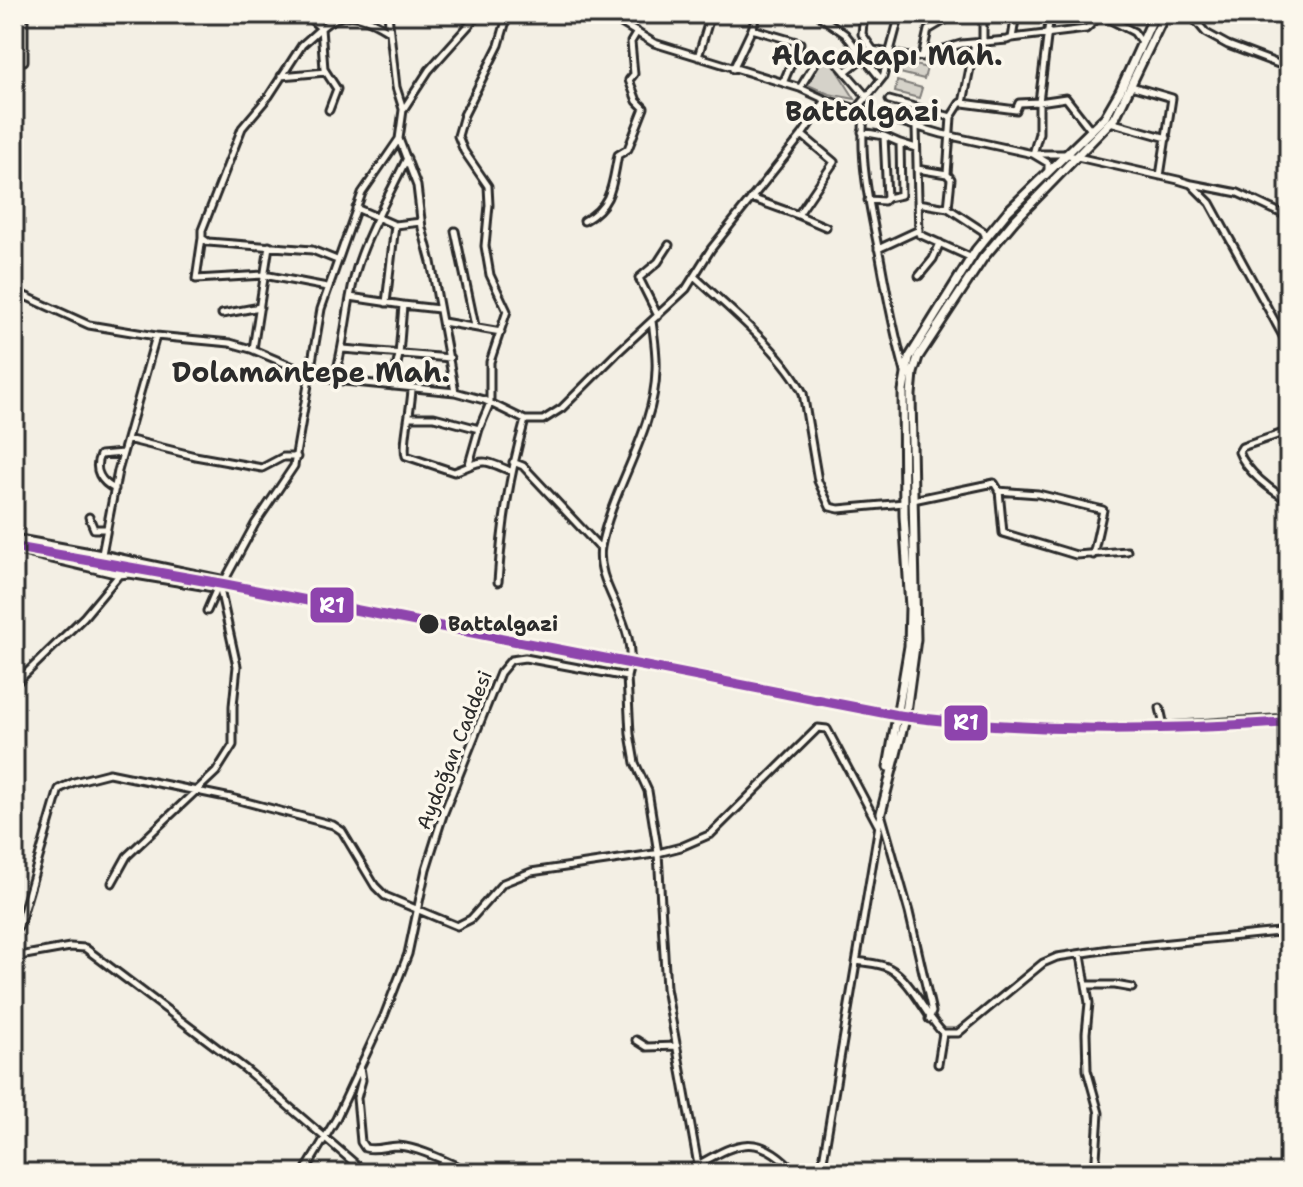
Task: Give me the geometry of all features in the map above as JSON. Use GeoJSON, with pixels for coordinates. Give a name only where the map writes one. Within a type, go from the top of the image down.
{"type":"FeatureCollection","features":[{"type":"Feature","properties":{"kind":"main road"},"geometry":{"type":"LineString","coordinates":[[1155,14],[1105,117],[1048,170],[987,238],[909,358],[904,503],[910,607],[902,712],[916,639],[909,372],[983,258],[1110,122],[1165,14]]}},
{"type":"Feature","properties":{"kind":"main road"},"geometry":{"type":"LineString","coordinates":[[881,813],[900,722]]}},
{"type":"Feature","properties":{"kind":"street"},"geometry":{"type":"LineString","coordinates":[[24,14],[24,61]]}},
{"type":"Feature","properties":{"kind":"street"},"geometry":{"type":"LineString","coordinates":[[305,14],[321,28],[326,72],[337,89],[329,110]]}},
{"type":"Feature","properties":{"kind":"street"},"geometry":{"type":"LineString","coordinates":[[327,287],[264,275],[196,279],[202,230],[242,128],[269,96],[302,45],[334,17],[350,14],[375,22],[390,32]]}},
{"type":"Feature","properties":{"kind":"street"},"geometry":{"type":"LineString","coordinates":[[207,611],[255,524],[294,466],[327,287],[362,193],[399,139],[403,110],[396,87],[388,14]]}},
{"type":"Feature","properties":{"kind":"street"},"geometry":{"type":"LineString","coordinates":[[403,110],[429,70],[479,14]]}},
{"type":"Feature","properties":{"kind":"street"},"geometry":{"type":"LineString","coordinates":[[469,464],[490,403],[490,362],[507,311],[490,275],[485,246],[488,186],[464,151],[458,136],[464,115],[499,45],[508,14]]}},
{"type":"Feature","properties":{"kind":"street"},"geometry":{"type":"LineString","coordinates":[[613,14],[654,43],[916,128],[1033,154],[1064,154],[1238,193],[1289,217]]}},
{"type":"Feature","properties":{"kind":"street"},"geometry":{"type":"LineString","coordinates":[[698,57],[711,14]]}},
{"type":"Feature","properties":{"kind":"street"},"geometry":{"type":"LineString","coordinates":[[733,69],[757,14]]}},
{"type":"Feature","properties":{"kind":"street"},"geometry":{"type":"LineString","coordinates":[[794,14],[802,14]]}},
{"type":"Feature","properties":{"kind":"street"},"geometry":{"type":"LineString","coordinates":[[856,14],[863,23],[862,34],[873,50],[889,54],[922,57],[946,47],[1086,29],[1101,14],[1134,32],[1142,43]]}},
{"type":"Feature","properties":{"kind":"street"},"geometry":{"type":"LineString","coordinates":[[858,108],[881,79],[900,14]]}},
{"type":"Feature","properties":{"kind":"street"},"geometry":{"type":"LineString","coordinates":[[922,57],[928,30],[955,14]]}},
{"type":"Feature","properties":{"kind":"street"},"geometry":{"type":"LineString","coordinates":[[983,14],[983,41]]}},
{"type":"Feature","properties":{"kind":"street"},"geometry":{"type":"LineString","coordinates":[[1012,38],[1016,14]]}},
{"type":"Feature","properties":{"kind":"street"},"geometry":{"type":"LineString","coordinates":[[1033,154],[1039,133],[1039,102],[1050,14]]}},
{"type":"Feature","properties":{"kind":"street"},"geometry":{"type":"LineString","coordinates":[[1190,14],[1206,33],[1228,45],[1289,68]]}},
{"type":"Feature","properties":{"kind":"street"},"geometry":{"type":"LineString","coordinates":[[819,15],[845,34],[881,79]]}},
{"type":"Feature","properties":{"kind":"street"},"geometry":{"type":"LineString","coordinates":[[752,29],[800,43],[783,83]]}},
{"type":"Feature","properties":{"kind":"street"},"geometry":{"type":"LineString","coordinates":[[584,221],[599,213],[608,197],[615,181],[618,155],[628,149],[644,108],[637,101],[629,80],[634,74],[631,42],[637,32]]}},
{"type":"Feature","properties":{"kind":"street"},"geometry":{"type":"LineString","coordinates":[[963,103],[975,43]]}},
{"type":"Feature","properties":{"kind":"street"},"geometry":{"type":"LineString","coordinates":[[845,72],[873,50]]}},
{"type":"Feature","properties":{"kind":"street"},"geometry":{"type":"LineString","coordinates":[[800,88],[823,56],[832,57],[867,97]]}},
{"type":"Feature","properties":{"kind":"street"},"geometry":{"type":"LineString","coordinates":[[280,76],[326,72]]}},
{"type":"Feature","properties":{"kind":"street"},"geometry":{"type":"LineString","coordinates":[[1131,86],[1172,98],[1160,176]]}},
{"type":"Feature","properties":{"kind":"street"},"geometry":{"type":"LineString","coordinates":[[947,174],[951,117],[960,103],[1016,110],[1019,103],[1066,98],[1091,131]]}},
{"type":"Feature","properties":{"kind":"street"},"geometry":{"type":"LineString","coordinates":[[14,291],[76,321],[156,336],[230,343],[334,380],[455,392],[490,403],[525,420],[543,420],[562,408],[686,289],[711,249],[826,100]]}},
{"type":"Feature","properties":{"kind":"street"},"geometry":{"type":"LineString","coordinates":[[889,100],[951,117]]}},
{"type":"Feature","properties":{"kind":"street"},"geometry":{"type":"LineString","coordinates":[[858,108],[864,115],[862,132],[868,200],[890,319],[909,372]]}},
{"type":"Feature","properties":{"kind":"street"},"geometry":{"type":"LineString","coordinates":[[1110,122],[1167,138]]}},
{"type":"Feature","properties":{"kind":"street"},"geometry":{"type":"LineString","coordinates":[[916,128],[919,234],[972,258]]}},
{"type":"Feature","properties":{"kind":"street"},"geometry":{"type":"LineString","coordinates":[[862,132],[884,136],[916,148]]}},
{"type":"Feature","properties":{"kind":"street"},"geometry":{"type":"LineString","coordinates":[[798,215],[834,162],[802,135]]}},
{"type":"Feature","properties":{"kind":"street"},"geometry":{"type":"LineString","coordinates":[[884,136],[887,198]]}},
{"type":"Feature","properties":{"kind":"street"},"geometry":{"type":"LineString","coordinates":[[399,139],[417,186],[421,222],[455,392]]}},
{"type":"Feature","properties":{"kind":"street"},"geometry":{"type":"LineString","coordinates":[[868,200],[884,201],[901,195],[900,143]]}},
{"type":"Feature","properties":{"kind":"street"},"geometry":{"type":"LineString","coordinates":[[1033,154],[1048,163],[1048,170]]}},
{"type":"Feature","properties":{"kind":"street"},"geometry":{"type":"LineString","coordinates":[[334,380],[362,253],[408,157]]}},
{"type":"Feature","properties":{"kind":"street"},"geometry":{"type":"LineString","coordinates":[[917,169],[947,174],[951,179],[948,208]]}},
{"type":"Feature","properties":{"kind":"street"},"geometry":{"type":"LineString","coordinates":[[1191,184],[1210,203],[1289,347]]}},
{"type":"Feature","properties":{"kind":"street"},"geometry":{"type":"LineString","coordinates":[[751,198],[826,227]]}},
{"type":"Feature","properties":{"kind":"street"},"geometry":{"type":"LineString","coordinates":[[918,203],[948,208],[983,231],[987,238]]}},
{"type":"Feature","properties":{"kind":"street"},"geometry":{"type":"LineString","coordinates":[[356,208],[395,225],[421,222]]}},
{"type":"Feature","properties":{"kind":"street"},"geometry":{"type":"LineString","coordinates":[[386,303],[395,225]]}},
{"type":"Feature","properties":{"kind":"street"},"geometry":{"type":"LineString","coordinates":[[878,249],[919,230]]}},
{"type":"Feature","properties":{"kind":"street"},"geometry":{"type":"LineString","coordinates":[[455,231],[475,326]]}},
{"type":"Feature","properties":{"kind":"street"},"geometry":{"type":"LineString","coordinates":[[202,238],[208,242],[312,250],[337,260]]}},
{"type":"Feature","properties":{"kind":"street"},"geometry":{"type":"LineString","coordinates":[[919,276],[933,259],[940,243]]}},
{"type":"Feature","properties":{"kind":"street"},"geometry":{"type":"LineString","coordinates":[[669,245],[658,262],[639,278],[655,319],[656,372],[641,436],[622,482],[601,549],[606,578],[630,641],[632,657],[627,677],[630,734],[635,763],[648,791],[658,853],[666,988],[698,1165]]}},
{"type":"Feature","properties":{"kind":"street"},"geometry":{"type":"LineString","coordinates":[[253,349],[269,246]]}},
{"type":"Feature","properties":{"kind":"street"},"geometry":{"type":"LineString","coordinates":[[694,276],[761,340],[797,380],[803,393],[818,481],[830,507],[839,509],[904,503]]}},
{"type":"Feature","properties":{"kind":"street"},"geometry":{"type":"LineString","coordinates":[[350,297],[439,309]]}},
{"type":"Feature","properties":{"kind":"street"},"geometry":{"type":"LineString","coordinates":[[392,386],[399,355],[403,305]]}},
{"type":"Feature","properties":{"kind":"street"},"geometry":{"type":"LineString","coordinates":[[222,314],[260,307]]}},
{"type":"Feature","properties":{"kind":"street"},"geometry":{"type":"LineString","coordinates":[[443,322],[501,332]]}},
{"type":"Feature","properties":{"kind":"street"},"geometry":{"type":"LineString","coordinates":[[102,554],[123,453],[156,336]]}},
{"type":"Feature","properties":{"kind":"street"},"geometry":{"type":"LineString","coordinates":[[343,349],[450,358]]}},
{"type":"Feature","properties":{"kind":"street"},"geometry":{"type":"LineString","coordinates":[[412,388],[411,417],[404,449],[406,456],[454,472],[469,464],[487,461],[510,471]]}},
{"type":"Feature","properties":{"kind":"street"},"geometry":{"type":"LineString","coordinates":[[411,417],[434,417],[479,429]]}},
{"type":"Feature","properties":{"kind":"street"},"geometry":{"type":"LineString","coordinates":[[498,582],[500,536],[510,471],[525,420]]}},
{"type":"Feature","properties":{"kind":"street"},"geometry":{"type":"LineString","coordinates":[[1289,431],[1242,447],[1239,452],[1243,462],[1280,496],[1289,500]]}},
{"type":"Feature","properties":{"kind":"street"},"geometry":{"type":"LineString","coordinates":[[127,439],[262,468],[283,457],[297,457]]}},
{"type":"Feature","properties":{"kind":"street"},"geometry":{"type":"LineString","coordinates":[[115,489],[104,483],[98,471],[98,460],[100,455],[123,453]]}},
{"type":"Feature","properties":{"kind":"street"},"geometry":{"type":"LineString","coordinates":[[513,462],[523,466],[557,499],[601,549]]}},
{"type":"Feature","properties":{"kind":"street"},"geometry":{"type":"LineString","coordinates":[[913,500],[994,483],[999,491],[1003,533],[1076,555],[1127,551]]}},
{"type":"Feature","properties":{"kind":"street"},"geometry":{"type":"LineString","coordinates":[[999,491],[1038,494],[1103,510],[1093,555]]}},
{"type":"Feature","properties":{"kind":"street"},"geometry":{"type":"LineString","coordinates":[[89,517],[94,529],[107,529]]}},
{"type":"Feature","properties":{"kind":"street"},"geometry":{"type":"LineString","coordinates":[[14,538],[225,580]]}},
{"type":"Feature","properties":{"kind":"street"},"geometry":{"type":"LineString","coordinates":[[14,550],[119,575],[218,589]]}},
{"type":"Feature","properties":{"kind":"street"},"geometry":{"type":"LineString","coordinates":[[14,685],[84,617],[119,575]]}},
{"type":"Feature","properties":{"kind":"street"},"geometry":{"type":"LineString","coordinates":[[112,883],[127,856],[216,772],[233,745],[237,666],[218,589]]}},
{"type":"Feature","properties":{"kind":"street","name":"Aydoğan Caddesi"},"geometry":{"type":"LineString","coordinates":[[305,1170],[336,1119],[384,1016],[408,954],[426,869],[461,765],[500,673],[511,660],[525,658],[627,677]]}},
{"type":"Feature","properties":{"kind":"street"},"geometry":{"type":"LineString","coordinates":[[1160,708],[1164,726],[1289,718]]}},
{"type":"Feature","properties":{"kind":"street"},"geometry":{"type":"LineString","coordinates":[[14,932],[19,926],[59,789],[99,774],[109,773],[196,791],[333,825],[342,831],[375,886],[385,896],[457,926],[471,919],[503,883],[531,872],[658,853],[711,834],[818,728],[827,729],[879,827]]}},
{"type":"Feature","properties":{"kind":"street"},"geometry":{"type":"LineString","coordinates":[[821,1173],[881,813]]}},
{"type":"Feature","properties":{"kind":"street"},"geometry":{"type":"LineString","coordinates":[[881,813],[909,912],[932,1012],[929,1019]]}},
{"type":"Feature","properties":{"kind":"street"},"geometry":{"type":"LineString","coordinates":[[857,961],[888,967],[901,977],[929,1019],[943,1033],[958,1033],[1043,963],[1057,957],[1289,931]]}},
{"type":"Feature","properties":{"kind":"street"},"geometry":{"type":"LineString","coordinates":[[14,957],[70,947],[85,948],[244,1068],[359,1167],[378,1173]]}},
{"type":"Feature","properties":{"kind":"street"},"geometry":{"type":"LineString","coordinates":[[1080,1173],[1096,1170],[1099,1113],[1087,1070],[1087,985],[1081,955]]}},
{"type":"Feature","properties":{"kind":"street"},"geometry":{"type":"LineString","coordinates":[[1087,985],[1132,988]]}},
{"type":"Feature","properties":{"kind":"street"},"geometry":{"type":"LineString","coordinates":[[938,1064],[943,1033]]}},
{"type":"Feature","properties":{"kind":"street"},"geometry":{"type":"LineString","coordinates":[[636,1040],[647,1047],[677,1046]]}},
{"type":"Feature","properties":{"kind":"street"},"geometry":{"type":"LineString","coordinates":[[360,1066],[362,1080],[357,1098],[361,1142],[365,1148],[373,1150],[398,1146],[473,1173]]}},
{"type":"Feature","properties":{"kind":"street"},"geometry":{"type":"LineString","coordinates":[[683,1173],[745,1144],[759,1144],[796,1173]]}},
{"type":"Feature","properties":{"kind":"street"},"geometry":{"type":"LineString","coordinates":[[305,1170],[316,1173]]}},
{"type":"Feature","properties":{"kind":"shaded area"},"geometry":{"type":"Polygon","coordinates":[[[827,59],[855,99],[829,94],[808,85],[818,65],[827,59]]]}},
{"type":"Feature","properties":{"kind":"shaded area"},"geometry":{"type":"Polygon","coordinates":[[[902,62],[927,68],[924,79],[900,73],[902,62]]]}},
{"type":"Feature","properties":{"kind":"shaded area"},"geometry":{"type":"Polygon","coordinates":[[[897,81],[922,88],[919,98],[895,92],[897,81]]]}},
{"type":"Feature","properties":{"kind":"transit line","name":"R1"},"geometry":{"type":"LineString","coordinates":[[14,547],[223,584],[895,715],[993,725],[1092,729],[1289,722]]}},
{"type":"Feature","properties":{"kind":"place","name":"Battalgazi"},"geometry":{"type":"Point","coordinates":[429,624]}},
{"type":"Feature","properties":{"kind":"district","name":"Alacakapı Mah."},"geometry":{"type":"Point","coordinates":[887,55]}},
{"type":"Feature","properties":{"kind":"district","name":"Battalgazi"},"geometry":{"type":"Point","coordinates":[862,111]}},
{"type":"Feature","properties":{"kind":"district","name":"Dolamantepe Mah."},"geometry":{"type":"Point","coordinates":[311,372]}}]}
